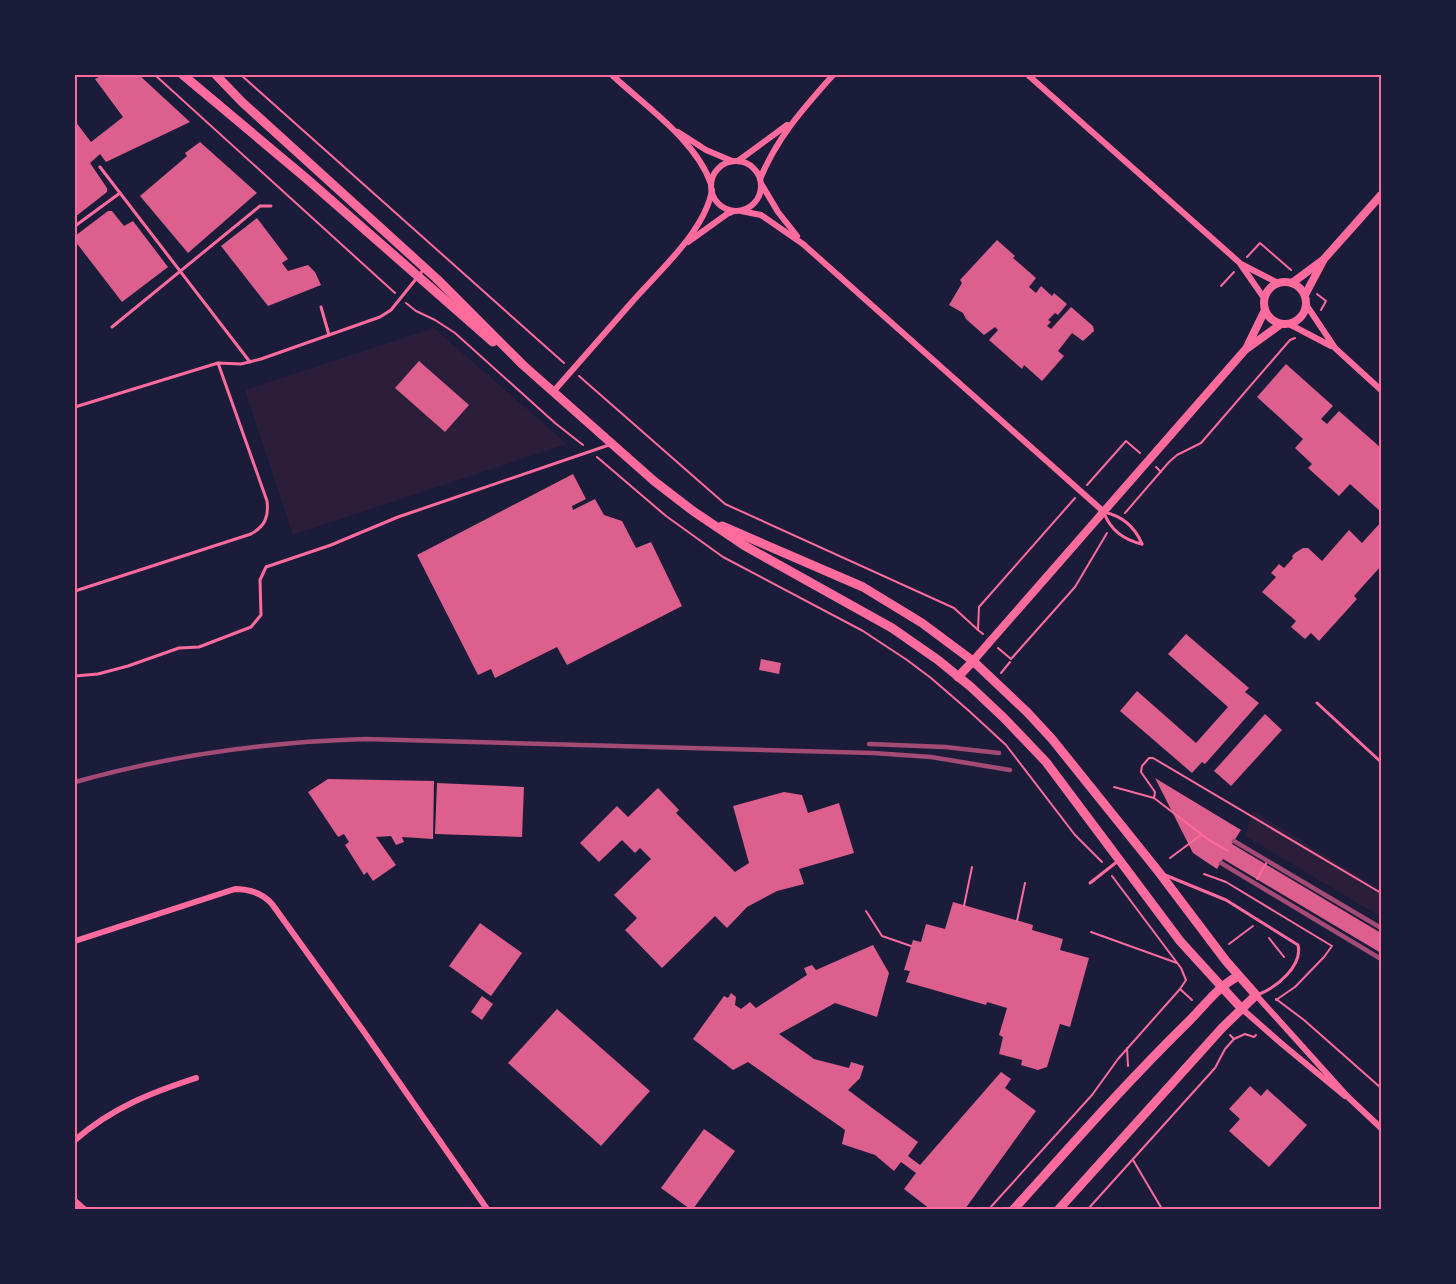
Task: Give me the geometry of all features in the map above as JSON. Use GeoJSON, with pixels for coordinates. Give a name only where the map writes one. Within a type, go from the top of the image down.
{"type":"FeatureCollection","features":[{"type":"Feature","properties":{"kind":"main road"},"geometry":{"type":"LineString","coordinates":[[183,75],[307,178],[480,332],[523,365]]}},
{"type":"Feature","properties":{"kind":"main road"},"geometry":{"type":"LineString","coordinates":[[216,75],[242,102],[425,268],[523,365],[610,444],[693,512],[770,562],[892,628],[958,676],[1004,718],[1046,762],[1180,942],[1241,1008]]}},
{"type":"Feature","properties":{"kind":"main road"},"geometry":{"type":"LineString","coordinates":[[693,512],[863,587],[922,624],[973,661],[995,680],[1052,739],[1158,871],[1238,976],[1256,995],[1241,1008],[1059,1209]]}},
{"type":"Feature","properties":{"kind":"main road"},"geometry":{"type":"LineString","coordinates":[[958,676],[973,661]]}},
{"type":"Feature","properties":{"kind":"main road"},"geometry":{"type":"LineString","coordinates":[[1014,1209],[1220,987],[1238,976]]}},
{"type":"Feature","properties":{"kind":"street"},"geometry":{"type":"LineString","coordinates":[[612,75],[670,127],[698,158],[707,171],[714,198],[719,204],[738,211],[759,214],[803,244],[1104,512]]}},
{"type":"Feature","properties":{"kind":"street"},"geometry":{"type":"LineString","coordinates":[[682,246],[727,214],[754,204],[761,191],[761,182],[774,150],[793,121],[833,75]]}},
{"type":"Feature","properties":{"kind":"street"},"geometry":{"type":"LineString","coordinates":[[1028,75],[1241,264],[1264,298],[1268,316],[1335,348]]}},
{"type":"Feature","properties":{"kind":"street"},"geometry":{"type":"LineString","coordinates":[[553,392],[682,246],[703,216],[710,201],[711,187],[717,170],[735,161],[793,121]]}},
{"type":"Feature","properties":{"kind":"street"},"geometry":{"type":"LineString","coordinates":[[670,127],[706,150],[752,167],[778,212],[803,244]]}},
{"type":"Feature","properties":{"kind":"street"},"geometry":{"type":"LineString","coordinates":[[1292,283],[1324,259],[1381,195]]}},
{"type":"Feature","properties":{"kind":"street"},"geometry":{"type":"LineString","coordinates":[[1305,295],[1324,259]]}},
{"type":"Feature","properties":{"kind":"street"},"geometry":{"type":"LineString","coordinates":[[1241,264],[1278,283]]}},
{"type":"Feature","properties":{"kind":"street"},"geometry":{"type":"LineString","coordinates":[[1264,298],[1272,286],[1278,283],[1292,283],[1302,290],[1307,306],[1335,348],[1381,390]]}},
{"type":"Feature","properties":{"kind":"street"},"geometry":{"type":"LineString","coordinates":[[1245,350],[1285,324],[1301,318],[1307,306]]}},
{"type":"Feature","properties":{"kind":"street"},"geometry":{"type":"LineString","coordinates":[[973,661],[1245,350],[1265,310]]}},
{"type":"Feature","properties":{"kind":"street"},"geometry":{"type":"LineString","coordinates":[[75,941],[235,889],[245,889],[262,895],[272,904],[362,1029],[487,1209]]}},
{"type":"Feature","properties":{"kind":"street"},"geometry":{"type":"LineString","coordinates":[[1256,995],[1348,1097],[1381,1128]]}},
{"type":"Feature","properties":{"kind":"street"},"geometry":{"type":"LineString","coordinates":[[1241,1008],[1322,1078],[1348,1097]]}},
{"type":"Feature","properties":{"kind":"street"},"geometry":{"type":"LineString","coordinates":[[75,1140],[89,1128],[130,1102],[196,1078]]}},
{"type":"Feature","properties":{"kind":"street"},"geometry":{"type":"LineString","coordinates":[[75,1201],[84,1209]]}},
{"type":"Feature","properties":{"kind":"lane"},"geometry":{"type":"LineString","coordinates":[[100,166],[250,362]]}},
{"type":"Feature","properties":{"kind":"lane"},"geometry":{"type":"LineString","coordinates":[[75,226],[120,193]]}},
{"type":"Feature","properties":{"kind":"lane"},"geometry":{"type":"LineString","coordinates":[[112,327],[260,206],[271,206]]}},
{"type":"Feature","properties":{"kind":"lane"},"geometry":{"type":"LineString","coordinates":[[75,407],[218,363],[250,362],[386,314],[425,268]]}},
{"type":"Feature","properties":{"kind":"lane"},"geometry":{"type":"LineString","coordinates":[[321,307],[329,335]]}},
{"type":"Feature","properties":{"kind":"lane"},"geometry":{"type":"LineString","coordinates":[[75,591],[250,534],[260,529],[266,521],[267,501],[218,363]]}},
{"type":"Feature","properties":{"kind":"lane"},"geometry":{"type":"LineString","coordinates":[[75,676],[98,674],[179,648],[199,647],[241,631],[255,623],[261,615],[260,580],[266,567],[332,545],[398,517],[610,444]]}},
{"type":"Feature","properties":{"kind":"lane"},"geometry":{"type":"LineString","coordinates":[[1104,512],[1120,518],[1137,532],[1142,544],[1128,541],[1108,523],[1104,512]]}},
{"type":"Feature","properties":{"kind":"lane"},"geometry":{"type":"LineString","coordinates":[[1317,703],[1381,762]]}},
{"type":"Feature","properties":{"kind":"lane"},"geometry":{"type":"LineString","coordinates":[[1090,883],[1120,860]]}},
{"type":"Feature","properties":{"kind":"lane"},"geometry":{"type":"LineString","coordinates":[[1158,871],[1226,900],[1298,945],[1300,953],[1297,961],[1267,991],[1256,995]]}},
{"type":"Feature","properties":{"kind":"path"},"geometry":{"type":"LineString","coordinates":[[241,75],[725,504],[951,607],[1011,659],[1081,579],[1094,553],[1112,526]]}},
{"type":"Feature","properties":{"kind":"path"},"geometry":{"type":"LineString","coordinates":[[978,630],[980,607],[1126,441]]}},
{"type":"Feature","properties":{"kind":"path"},"geometry":{"type":"LineString","coordinates":[[995,680],[1010,662]]}},
{"type":"Feature","properties":{"kind":"path"},"geometry":{"type":"LineString","coordinates":[[1154,798],[1155,792],[1141,772],[1142,766],[1149,758],[1153,758],[1381,893]]}},
{"type":"Feature","properties":{"kind":"path"},"geometry":{"type":"LineString","coordinates":[[1114,787],[1154,798],[1209,840]]}},
{"type":"Feature","properties":{"kind":"path"},"geometry":{"type":"LineString","coordinates":[[1201,835],[1228,851]]}},
{"type":"Feature","properties":{"kind":"path"},"geometry":{"type":"LineString","coordinates":[[1170,858],[1201,835]]}},
{"type":"Feature","properties":{"kind":"path"},"geometry":{"type":"LineString","coordinates":[[1257,879],[1267,862]]}},
{"type":"Feature","properties":{"kind":"path"},"geometry":{"type":"LineString","coordinates":[[964,906],[972,867]]}},
{"type":"Feature","properties":{"kind":"path"},"geometry":{"type":"LineString","coordinates":[[1017,921],[1025,884]]}},
{"type":"Feature","properties":{"kind":"path"},"geometry":{"type":"LineString","coordinates":[[866,911],[882,936],[911,946]]}},
{"type":"Feature","properties":{"kind":"path"},"geometry":{"type":"LineString","coordinates":[[1229,944],[1254,925]]}},
{"type":"Feature","properties":{"kind":"path"},"geometry":{"type":"LineString","coordinates":[[1263,931],[1284,957]]}},
{"type":"Feature","properties":{"kind":"path"},"geometry":{"type":"LineString","coordinates":[[1091,932],[1177,963]]}},
{"type":"Feature","properties":{"kind":"path"},"geometry":{"type":"LineString","coordinates":[[989,1209],[1096,1090],[1127,1048],[1186,980]]}},
{"type":"Feature","properties":{"kind":"path"},"geometry":{"type":"LineString","coordinates":[[1267,991],[1304,1020],[1381,1088]]}},
{"type":"Feature","properties":{"kind":"path"},"geometry":{"type":"LineString","coordinates":[[1088,1209],[1215,1068],[1225,1049],[1234,1039]]}},
{"type":"Feature","properties":{"kind":"path"},"geometry":{"type":"LineString","coordinates":[[1133,1160],[1162,1209]]}},
{"type":"Feature","properties":{"kind":"shaded area"},"geometry":{"type":"Polygon","coordinates":[[[434,328],[567,444],[293,535],[245,390],[434,328]]]}},
{"type":"Feature","properties":{"kind":"shaded area"},"geometry":{"type":"Polygon","coordinates":[[[1254,811],[1381,890],[1381,917],[1245,836],[1254,811]]]}},
{"type":"Feature","properties":{"kind":"building"},"geometry":{"type":"Polygon","coordinates":[[[103,75],[139,75],[190,122],[106,162],[100,154],[90,163],[107,188],[107,192],[75,217],[75,121],[91,142],[123,117],[95,79],[103,75]]]}},
{"type":"Feature","properties":{"kind":"building"},"geometry":{"type":"Polygon","coordinates":[[[200,142],[257,193],[188,253],[140,196],[187,156],[185,153],[200,142]]]}},
{"type":"Feature","properties":{"kind":"building"},"geometry":{"type":"Polygon","coordinates":[[[108,211],[112,211],[124,226],[133,221],[168,267],[122,302],[75,241],[75,236],[108,211]]]}},
{"type":"Feature","properties":{"kind":"building"},"geometry":{"type":"Polygon","coordinates":[[[257,218],[288,259],[282,263],[288,271],[308,265],[315,272],[321,285],[268,306],[221,246],[257,218]]]}},
{"type":"Feature","properties":{"kind":"building"},"geometry":{"type":"Polygon","coordinates":[[[997,240],[1036,278],[1029,287],[1036,293],[1041,286],[1052,296],[1054,293],[1067,304],[1058,315],[1055,313],[1048,320],[1051,322],[1047,326],[1051,329],[1071,307],[1093,326],[1094,331],[1083,341],[1072,333],[1058,351],[1064,356],[1042,381],[1024,365],[1022,369],[989,340],[998,330],[995,327],[984,335],[966,319],[963,313],[949,305],[962,283],[960,280],[997,240]]]}},
{"type":"Feature","properties":{"kind":"building"},"geometry":{"type":"Polygon","coordinates":[[[419,361],[469,405],[445,432],[395,388],[419,361]]]}},
{"type":"Feature","properties":{"kind":"building"},"geometry":{"type":"Polygon","coordinates":[[[1286,364],[1333,406],[1321,419],[1327,424],[1339,411],[1381,448],[1381,512],[1350,484],[1339,496],[1308,468],[1312,464],[1295,448],[1303,439],[1257,397],[1286,364]]]}},
{"type":"Feature","properties":{"kind":"building"},"geometry":{"type":"Polygon","coordinates":[[[573,474],[586,499],[572,506],[573,510],[595,499],[604,515],[622,521],[636,548],[651,542],[682,606],[567,665],[557,647],[495,678],[491,669],[478,675],[417,555],[573,474]]]}},
{"type":"Feature","properties":{"kind":"building"},"geometry":{"type":"Polygon","coordinates":[[[1381,522],[1381,566],[1354,596],[1357,599],[1319,641],[1311,633],[1305,639],[1291,627],[1296,621],[1262,592],[1276,577],[1271,573],[1279,564],[1284,568],[1293,558],[1292,556],[1303,548],[1308,548],[1322,561],[1349,530],[1362,543],[1381,522]]]}},
{"type":"Feature","properties":{"kind":"building"},"geometry":{"type":"Polygon","coordinates":[[[1186,634],[1249,688],[1245,692],[1259,703],[1205,764],[1202,762],[1192,773],[1120,711],[1137,691],[1196,743],[1228,707],[1168,654],[1186,634]]]}},
{"type":"Feature","properties":{"kind":"building"},"geometry":{"type":"Polygon","coordinates":[[[761,659],[781,663],[779,674],[759,670],[761,659]]]}},
{"type":"Feature","properties":{"kind":"building"},"geometry":{"type":"Polygon","coordinates":[[[1265,714],[1282,730],[1231,786],[1214,771],[1265,714]]]}},
{"type":"Feature","properties":{"kind":"building"},"geometry":{"type":"Polygon","coordinates":[[[1155,778],[1241,830],[1232,844],[1381,933],[1381,953],[1223,859],[1217,869],[1193,853],[1155,778]]]}},
{"type":"Feature","properties":{"kind":"building"},"geometry":{"type":"Polygon","coordinates":[[[328,779],[434,781],[433,839],[402,837],[404,842],[396,845],[391,836],[376,837],[396,865],[373,881],[367,872],[364,875],[345,845],[349,842],[344,834],[338,837],[308,792],[328,779]]]}},
{"type":"Feature","properties":{"kind":"building"},"geometry":{"type":"Polygon","coordinates":[[[437,783],[524,787],[522,837],[435,834],[437,783]]]}},
{"type":"Feature","properties":{"kind":"building"},"geometry":{"type":"Polygon","coordinates":[[[658,788],[679,810],[676,813],[735,872],[749,863],[733,806],[784,792],[802,795],[808,813],[839,803],[854,853],[799,869],[804,884],[777,891],[747,907],[727,928],[715,916],[662,968],[625,930],[637,918],[614,895],[651,859],[640,848],[635,853],[622,840],[599,862],[580,843],[617,806],[628,817],[658,788]]]}},
{"type":"Feature","properties":{"kind":"building"},"geometry":{"type":"Polygon","coordinates":[[[953,902],[1033,925],[1032,930],[1063,939],[1060,950],[1089,958],[1070,1027],[1060,1024],[1047,1067],[1038,1070],[1021,1065],[1022,1060],[999,1054],[1003,1037],[999,1035],[1007,1008],[987,1002],[986,1005],[906,982],[910,971],[904,970],[913,940],[921,942],[926,924],[945,929],[953,902]]]}},
{"type":"Feature","properties":{"kind":"building"},"geometry":{"type":"Polygon","coordinates":[[[480,923],[522,953],[491,996],[449,966],[480,923]]]}},
{"type":"Feature","properties":{"kind":"building"},"geometry":{"type":"Polygon","coordinates":[[[873,945],[889,973],[877,1017],[835,1003],[779,1034],[814,1059],[849,1068],[851,1062],[864,1066],[860,1078],[848,1090],[918,1142],[908,1156],[920,1165],[1001,1072],[1011,1079],[1005,1088],[1036,1111],[965,1209],[930,1209],[904,1189],[916,1173],[901,1162],[894,1171],[875,1155],[842,1144],[845,1130],[748,1062],[733,1070],[693,1039],[724,996],[728,998],[731,993],[736,997],[735,1005],[741,1009],[750,1002],[756,1008],[807,975],[804,968],[812,965],[816,970],[873,945]]]}},
{"type":"Feature","properties":{"kind":"building"},"geometry":{"type":"Polygon","coordinates":[[[482,996],[493,1004],[482,1020],[471,1012],[482,996]]]}},
{"type":"Feature","properties":{"kind":"building"},"geometry":{"type":"Polygon","coordinates":[[[557,1009],[650,1091],[601,1146],[508,1063],[557,1009]]]}},
{"type":"Feature","properties":{"kind":"building"},"geometry":{"type":"Polygon","coordinates":[[[1250,1086],[1261,1096],[1267,1089],[1307,1125],[1269,1167],[1229,1131],[1240,1119],[1229,1109],[1250,1086]]]}},
{"type":"Feature","properties":{"kind":"building"},"geometry":{"type":"Polygon","coordinates":[[[704,1129],[735,1151],[693,1209],[690,1209],[661,1188],[704,1129]]]}},
{"type":"Feature","properties":{"kind":"railway"},"geometry":{"type":"LineString","coordinates":[[75,782],[183,757],[291,743],[365,739],[873,753],[931,757],[1010,770]]}},
{"type":"Feature","properties":{"kind":"railway"},"geometry":{"type":"LineString","coordinates":[[869,744],[945,747],[999,753]]}},
{"type":"Feature","properties":{"kind":"railway"},"geometry":{"type":"LineString","coordinates":[[1234,841],[1381,928]]}},
{"type":"Feature","properties":{"kind":"railway"},"geometry":{"type":"LineString","coordinates":[[1221,863],[1381,959]]}}]}
